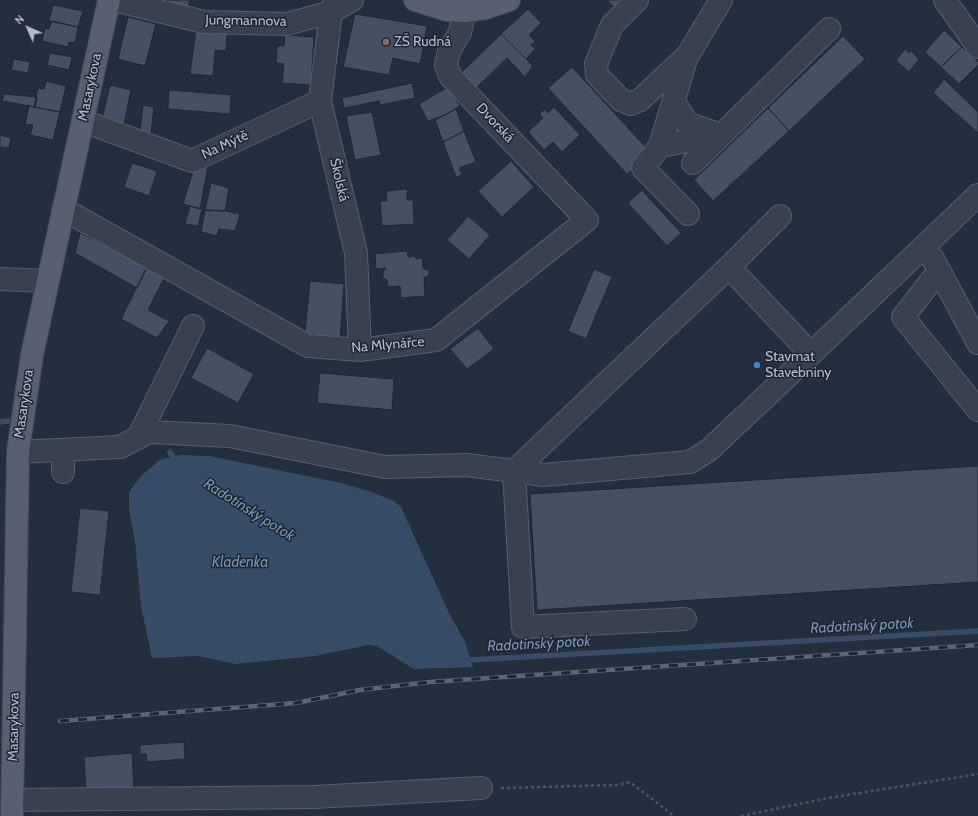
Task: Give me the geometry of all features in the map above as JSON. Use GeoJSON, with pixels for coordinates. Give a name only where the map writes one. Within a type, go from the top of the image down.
{"type":"FeatureCollection","features":[{"type":"Feature","properties":{"kind":"main road","name":"Masarykova"},"geometry":{"type":"LineString","coordinates":[[12,808],[18,452],[32,355],[109,0]]}},
{"type":"Feature","properties":{"kind":"main road"},"geometry":{"type":"LineString","coordinates":[[416,0],[447,10],[465,11],[486,8],[509,0]]}},
{"type":"Feature","properties":{"kind":"street","name":"Jungmannova"},"geometry":{"type":"LineString","coordinates":[[114,0],[204,22],[287,24],[334,6]]}},
{"type":"Feature","properties":{"kind":"street"},"geometry":{"type":"LineString","coordinates":[[334,6],[352,0]]}},
{"type":"Feature","properties":{"kind":"street"},"geometry":{"type":"LineString","coordinates":[[637,0],[612,25],[596,64],[597,75],[621,100],[631,104],[640,100],[688,55]]}},
{"type":"Feature","properties":{"kind":"street"},"geometry":{"type":"LineString","coordinates":[[688,214],[643,168],[660,146],[688,55],[721,0]]}},
{"type":"Feature","properties":{"kind":"street"},"geometry":{"type":"LineString","coordinates":[[945,0],[978,47]]}},
{"type":"Feature","properties":{"kind":"street","name":"Školská"},"geometry":{"type":"LineString","coordinates":[[334,6],[320,101],[356,253],[360,350]]}},
{"type":"Feature","properties":{"kind":"street","name":"Dvorská"},"geometry":{"type":"LineString","coordinates":[[465,11],[460,32],[449,50],[446,65],[450,76],[588,220]]}},
{"type":"Feature","properties":{"kind":"street"},"geometry":{"type":"LineString","coordinates":[[693,163],[829,29]]}},
{"type":"Feature","properties":{"kind":"street","name":"Na Mýtě"},"geometry":{"type":"LineString","coordinates":[[83,120],[192,161],[320,101]]}},
{"type":"Feature","properties":{"kind":"street"},"geometry":{"type":"LineString","coordinates":[[674,101],[687,123],[720,135]]}},
{"type":"Feature","properties":{"kind":"street"},"geometry":{"type":"LineString","coordinates":[[660,146],[720,135]]}},
{"type":"Feature","properties":{"kind":"street"},"geometry":{"type":"LineString","coordinates":[[18,452],[120,447],[149,432],[230,436],[385,467],[466,465],[543,475],[690,462],[709,450],[978,195]]}},
{"type":"Feature","properties":{"kind":"street","name":"Na Mlynářce"},"geometry":{"type":"LineString","coordinates":[[63,209],[308,346],[360,350],[436,340],[588,220]]}},
{"type":"Feature","properties":{"kind":"street"},"geometry":{"type":"LineString","coordinates":[[685,619],[523,627],[514,471],[729,267],[780,216]]}},
{"type":"Feature","properties":{"kind":"street"},"geometry":{"type":"LineString","coordinates":[[926,245],[978,343]]}},
{"type":"Feature","properties":{"kind":"street"},"geometry":{"type":"LineString","coordinates":[[729,267],[811,354]]}},
{"type":"Feature","properties":{"kind":"street"},"geometry":{"type":"LineString","coordinates":[[939,271],[903,317],[978,410]]}},
{"type":"Feature","properties":{"kind":"street"},"geometry":{"type":"LineString","coordinates":[[0,279],[48,282]]}},
{"type":"Feature","properties":{"kind":"street"},"geometry":{"type":"LineString","coordinates":[[138,438],[193,326]]}},
{"type":"Feature","properties":{"kind":"street"},"geometry":{"type":"LineString","coordinates":[[63,450],[63,472]]}},
{"type":"Feature","properties":{"kind":"street"},"geometry":{"type":"LineString","coordinates":[[12,808],[314,797],[481,788]]}},
{"type":"Feature","properties":{"kind":"path"},"geometry":{"type":"LineString","coordinates":[[741,816],[828,798],[978,774]]}},
{"type":"Feature","properties":{"kind":"path"},"geometry":{"type":"LineString","coordinates":[[481,788],[618,785],[630,782],[674,816]]}},
{"type":"Feature","properties":{"kind":"water","name":"Kladenka"},"geometry":{"type":"Polygon","coordinates":[[[180,455],[209,456],[341,483],[369,491],[394,501],[401,507],[449,613],[465,642],[473,667],[414,669],[377,646],[368,645],[315,656],[235,664],[199,656],[152,658],[141,606],[135,542],[129,509],[129,492],[142,475],[160,460],[180,455]]]}},
{"type":"Feature","properties":{"kind":"building"},"geometry":{"type":"Polygon","coordinates":[[[168,0],[190,0],[188,8],[167,3],[168,0]]]}},
{"type":"Feature","properties":{"kind":"building"},"geometry":{"type":"Polygon","coordinates":[[[607,0],[625,0],[616,9],[607,0]]]}},
{"type":"Feature","properties":{"kind":"building"},"geometry":{"type":"Polygon","coordinates":[[[53,5],[83,11],[78,27],[49,21],[53,5]]]}},
{"type":"Feature","properties":{"kind":"building"},"geometry":{"type":"Polygon","coordinates":[[[528,9],[541,23],[529,35],[535,41],[531,45],[535,49],[526,59],[501,34],[528,9]]]}},
{"type":"Feature","properties":{"kind":"building","name":"ZŠ Rudná"},"geometry":{"type":"Polygon","coordinates":[[[355,14],[427,26],[420,64],[393,58],[389,75],[343,67],[355,14]]]}},
{"type":"Feature","properties":{"kind":"building"},"geometry":{"type":"Polygon","coordinates":[[[128,17],[156,24],[145,66],[118,59],[128,17]]]}},
{"type":"Feature","properties":{"kind":"building"},"geometry":{"type":"Polygon","coordinates":[[[52,21],[78,27],[75,43],[69,42],[68,47],[42,41],[45,28],[49,29],[52,21]]]}},
{"type":"Feature","properties":{"kind":"building"},"geometry":{"type":"Polygon","coordinates":[[[196,29],[227,33],[226,51],[215,50],[213,76],[190,74],[196,29]]]}},
{"type":"Feature","properties":{"kind":"building"},"geometry":{"type":"Polygon","coordinates":[[[944,30],[962,47],[941,67],[925,52],[944,30]]]}},
{"type":"Feature","properties":{"kind":"building"},"geometry":{"type":"Polygon","coordinates":[[[501,34],[533,66],[525,77],[507,58],[476,88],[462,72],[501,34]]]}},
{"type":"Feature","properties":{"kind":"building"},"geometry":{"type":"Polygon","coordinates":[[[285,35],[314,37],[311,85],[282,83],[284,64],[276,63],[277,46],[284,46],[285,35]]]}},
{"type":"Feature","properties":{"kind":"building"},"geometry":{"type":"Polygon","coordinates":[[[843,36],[865,59],[789,131],[768,108],[843,36]]]}},
{"type":"Feature","properties":{"kind":"building"},"geometry":{"type":"Polygon","coordinates":[[[962,47],[978,62],[978,65],[959,84],[941,67],[962,47]]]}},
{"type":"Feature","properties":{"kind":"building"},"geometry":{"type":"Polygon","coordinates":[[[905,49],[909,53],[911,51],[919,59],[909,72],[896,61],[905,49]]]}},
{"type":"Feature","properties":{"kind":"building"},"geometry":{"type":"Polygon","coordinates":[[[50,53],[72,57],[69,70],[47,65],[50,53]]]}},
{"type":"Feature","properties":{"kind":"building"},"geometry":{"type":"Polygon","coordinates":[[[14,59],[30,62],[28,73],[11,70],[14,59]]]}},
{"type":"Feature","properties":{"kind":"building"},"geometry":{"type":"Polygon","coordinates":[[[572,67],[651,153],[627,174],[548,88],[572,67]]]}},
{"type":"Feature","properties":{"kind":"building"},"geometry":{"type":"Polygon","coordinates":[[[944,79],[978,112],[978,133],[933,93],[944,79]]]}},
{"type":"Feature","properties":{"kind":"building"},"geometry":{"type":"Polygon","coordinates":[[[46,81],[66,86],[60,112],[34,107],[38,88],[44,89],[46,81]]]}},
{"type":"Feature","properties":{"kind":"building"},"geometry":{"type":"Polygon","coordinates":[[[412,83],[415,98],[380,105],[379,101],[344,108],[342,98],[412,83]]]}},
{"type":"Feature","properties":{"kind":"building"},"geometry":{"type":"Polygon","coordinates":[[[110,85],[131,90],[124,124],[102,119],[110,85]]]}},
{"type":"Feature","properties":{"kind":"building"},"geometry":{"type":"Polygon","coordinates":[[[448,87],[460,106],[445,115],[428,121],[419,104],[448,87]]]}},
{"type":"Feature","properties":{"kind":"building"},"geometry":{"type":"Polygon","coordinates":[[[169,90],[231,95],[230,114],[168,109],[169,90]]]}},
{"type":"Feature","properties":{"kind":"building"},"geometry":{"type":"Polygon","coordinates":[[[4,94],[37,97],[35,107],[2,101],[4,94]]]}},
{"type":"Feature","properties":{"kind":"building"},"geometry":{"type":"Polygon","coordinates":[[[143,105],[154,107],[151,134],[140,131],[143,105]]]}},
{"type":"Feature","properties":{"kind":"building"},"geometry":{"type":"Polygon","coordinates":[[[29,106],[60,112],[53,140],[30,135],[33,125],[25,124],[29,106]]]}},
{"type":"Feature","properties":{"kind":"building"},"geometry":{"type":"Polygon","coordinates":[[[554,107],[580,135],[562,152],[553,142],[544,150],[528,132],[543,118],[539,114],[545,109],[548,113],[554,107]]]}},
{"type":"Feature","properties":{"kind":"building"},"geometry":{"type":"Polygon","coordinates":[[[768,108],[789,131],[713,201],[694,180],[768,108]]]}},
{"type":"Feature","properties":{"kind":"building"},"geometry":{"type":"Polygon","coordinates":[[[456,109],[464,131],[443,142],[435,120],[456,109]]]}},
{"type":"Feature","properties":{"kind":"building"},"geometry":{"type":"Polygon","coordinates":[[[372,112],[381,155],[355,160],[346,116],[372,112]]]}},
{"type":"Feature","properties":{"kind":"building"},"geometry":{"type":"Polygon","coordinates":[[[464,131],[476,162],[459,168],[462,175],[456,177],[443,142],[464,131]]]}},
{"type":"Feature","properties":{"kind":"building"},"geometry":{"type":"Polygon","coordinates":[[[0,135],[11,138],[9,148],[0,147],[0,135]]]}},
{"type":"Feature","properties":{"kind":"building"},"geometry":{"type":"Polygon","coordinates":[[[511,161],[534,187],[502,217],[478,191],[511,161]]]}},
{"type":"Feature","properties":{"kind":"building"},"geometry":{"type":"Polygon","coordinates":[[[132,163],[157,171],[149,196],[124,187],[132,163]]]}},
{"type":"Feature","properties":{"kind":"building"},"geometry":{"type":"Polygon","coordinates":[[[208,166],[200,209],[183,204],[193,171],[208,166]]]}},
{"type":"Feature","properties":{"kind":"building"},"geometry":{"type":"Polygon","coordinates":[[[211,183],[229,188],[225,211],[205,210],[211,183]]]}},
{"type":"Feature","properties":{"kind":"building"},"geometry":{"type":"Polygon","coordinates":[[[407,189],[407,200],[413,200],[414,224],[382,226],[380,201],[387,201],[386,191],[407,189]]]}},
{"type":"Feature","properties":{"kind":"building"},"geometry":{"type":"Polygon","coordinates":[[[642,190],[681,233],[667,246],[628,203],[642,190]]]}},
{"type":"Feature","properties":{"kind":"building"},"geometry":{"type":"Polygon","coordinates":[[[190,206],[202,209],[198,226],[185,224],[190,206]]]}},
{"type":"Feature","properties":{"kind":"building"},"geometry":{"type":"Polygon","coordinates":[[[205,210],[225,211],[240,214],[235,231],[219,229],[217,236],[201,232],[205,210]]]}},
{"type":"Feature","properties":{"kind":"building"},"geometry":{"type":"Polygon","coordinates":[[[468,216],[490,235],[469,259],[447,240],[468,216]]]}},
{"type":"Feature","properties":{"kind":"building"},"geometry":{"type":"Polygon","coordinates":[[[80,233],[147,267],[137,288],[75,253],[80,233]]]}},
{"type":"Feature","properties":{"kind":"building"},"geometry":{"type":"Polygon","coordinates":[[[407,251],[408,257],[415,256],[416,259],[422,258],[423,268],[429,271],[429,275],[424,278],[425,296],[401,298],[400,286],[388,287],[387,280],[383,278],[383,272],[386,268],[376,269],[375,254],[407,251]]]}},
{"type":"Feature","properties":{"kind":"building"},"geometry":{"type":"Polygon","coordinates":[[[147,267],[165,276],[148,310],[169,321],[157,338],[121,319],[147,267]]]}},
{"type":"Feature","properties":{"kind":"building"},"geometry":{"type":"Polygon","coordinates":[[[594,269],[612,277],[586,339],[568,331],[594,269]]]}},
{"type":"Feature","properties":{"kind":"building"},"geometry":{"type":"Polygon","coordinates":[[[310,281],[344,284],[340,339],[305,333],[310,281]]]}},
{"type":"Feature","properties":{"kind":"building"},"geometry":{"type":"Polygon","coordinates":[[[478,328],[494,349],[467,369],[450,349],[478,328]]]}},
{"type":"Feature","properties":{"kind":"building"},"geometry":{"type":"Polygon","coordinates":[[[207,348],[254,374],[238,403],[191,378],[207,348]]]}},
{"type":"Feature","properties":{"kind":"building"},"geometry":{"type":"Polygon","coordinates":[[[320,373],[394,379],[392,410],[317,403],[320,373]]]}},
{"type":"Feature","properties":{"kind":"building"},"geometry":{"type":"Polygon","coordinates":[[[978,466],[978,582],[537,610],[530,494],[978,466]]]}},
{"type":"Feature","properties":{"kind":"building"},"geometry":{"type":"Polygon","coordinates":[[[80,508],[109,511],[100,595],[71,592],[80,508]]]}},
{"type":"Feature","properties":{"kind":"building"},"geometry":{"type":"Polygon","coordinates":[[[184,742],[185,759],[147,762],[146,754],[140,754],[140,745],[184,742]]]}},
{"type":"Feature","properties":{"kind":"building"},"geometry":{"type":"Polygon","coordinates":[[[132,753],[134,790],[86,793],[84,757],[132,753]]]}},
{"type":"Feature","properties":{"kind":"waterway","name":"Radotínský potok"},"geometry":{"type":"LineString","coordinates":[[0,422],[8,421]]}},
{"type":"Feature","properties":{"kind":"waterway","name":"Radotínský potok"},"geometry":{"type":"LineString","coordinates":[[170,452],[176,462]]}},
{"type":"Feature","properties":{"kind":"waterway","name":"Radotínský potok"},"geometry":{"type":"LineString","coordinates":[[464,656],[470,660],[978,631]]}},
{"type":"Feature","properties":{"kind":"railway"},"geometry":{"type":"LineString","coordinates":[[60,721],[296,703],[360,690],[430,682],[978,645]]}},
{"type":"Feature","properties":{"kind":"place","name":"ZŠ Rudná"},"geometry":{"type":"Point","coordinates":[386,42]}},
{"type":"Feature","properties":{"kind":"place","name":"Stavmat Stavebniny"},"geometry":{"type":"Point","coordinates":[757,365]}}]}
